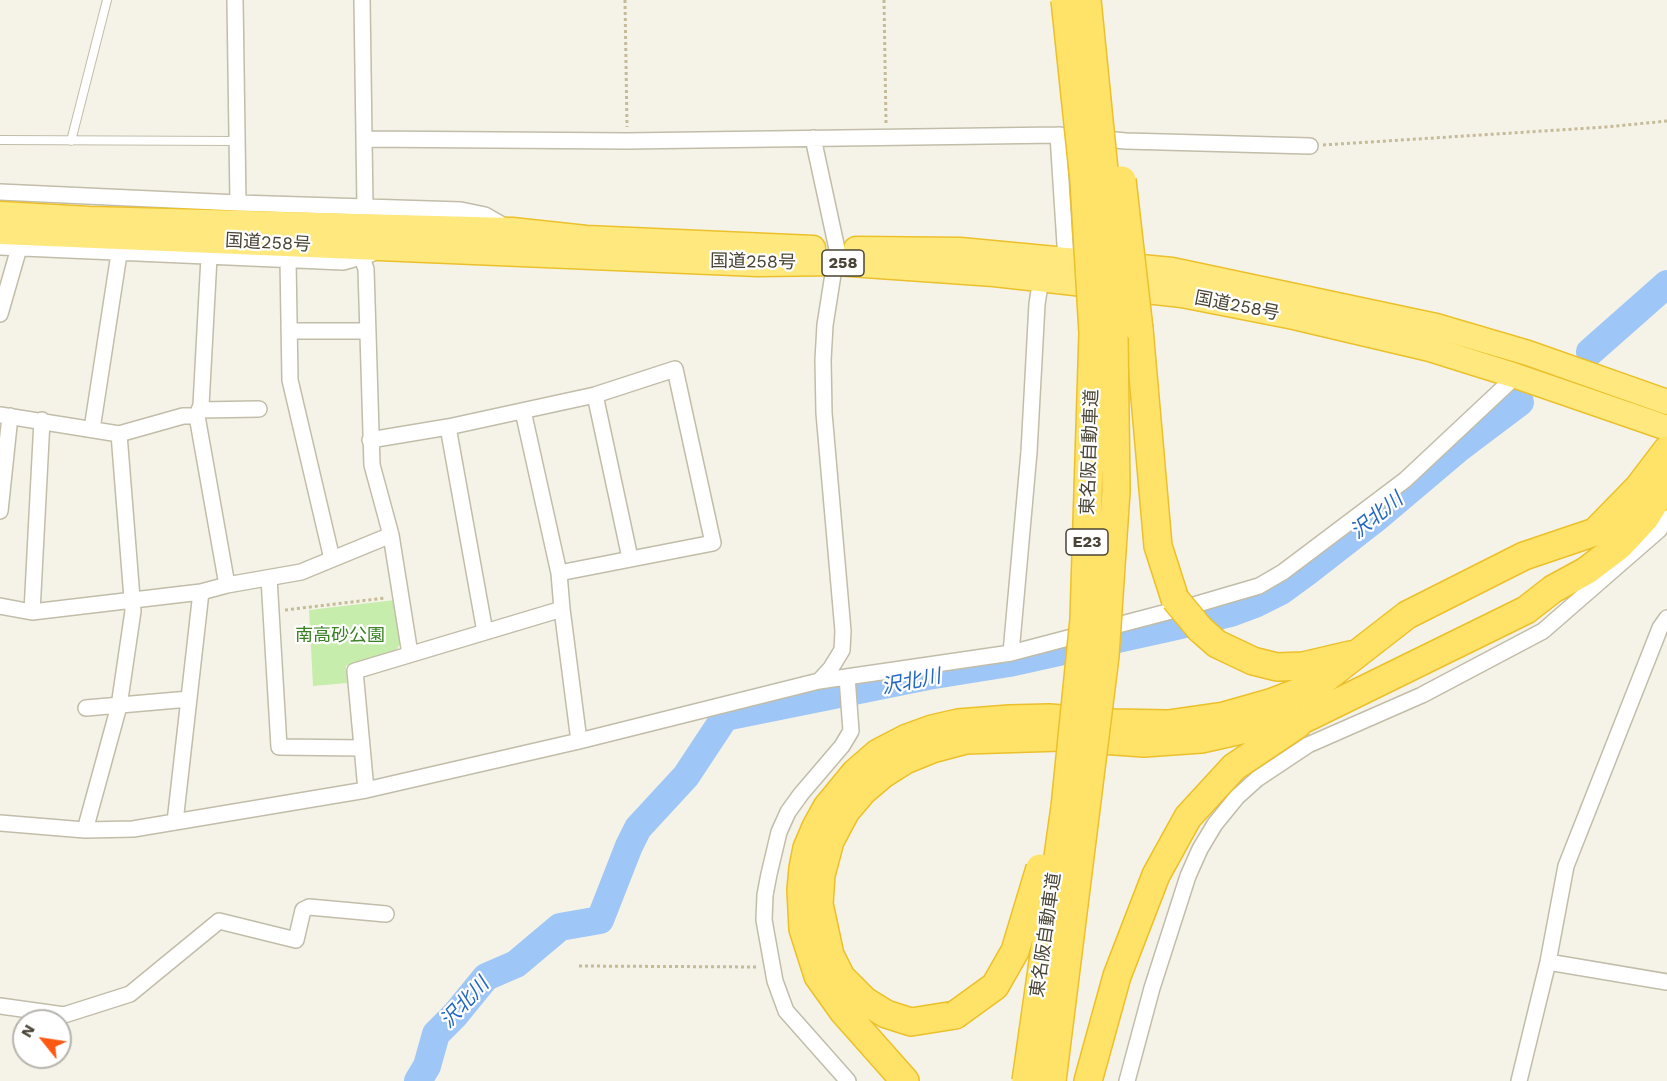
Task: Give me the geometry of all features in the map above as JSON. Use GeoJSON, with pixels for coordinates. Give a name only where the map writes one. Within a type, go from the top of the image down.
{"type":"FeatureCollection","features":[{"type":"Feature","properties":{"kind":"highway","name":"東名阪自動車道"},"geometry":{"type":"LineString","coordinates":[[1026,1081],[1065,807],[1084,619],[1087,540],[1093,333],[1084,181],[1065,0]]}},
{"type":"Feature","properties":{"kind":"highway","name":"東名阪自動車道"},"geometry":{"type":"LineString","coordinates":[[1052,1081],[1105,656],[1116,491],[1114,323],[1106,180],[1088,7]]}},
{"type":"Feature","properties":{"kind":"highway"},"geometry":{"type":"LineString","coordinates":[[1088,7],[1105,60],[1139,329],[1158,546],[1175,599],[1200,629],[1217,644],[1253,661],[1277,667],[1303,666],[1358,653]]}},
{"type":"Feature","properties":{"kind":"highway","name":"国道258号"},"geometry":{"type":"LineString","coordinates":[[0,214],[161,221],[512,230],[586,238],[836,256],[1182,295],[1294,317],[1430,349],[1667,428]]}},
{"type":"Feature","properties":{"kind":"highway","name":"国道258号"},"geometry":{"type":"LineString","coordinates":[[0,232],[758,264],[836,256],[960,250],[1172,270],[1436,326],[1528,353],[1667,402]]}},
{"type":"Feature","properties":{"kind":"highway"},"geometry":{"type":"LineString","coordinates":[[905,1081],[843,1011],[818,976],[802,929],[801,890],[807,848],[816,827],[827,807],[855,773],[878,753],[907,738],[958,723],[1010,718],[1049,718],[1168,724],[1224,716],[1270,703],[1317,685],[1407,615],[1524,556],[1595,532],[1638,488],[1667,450]]}},
{"type":"Feature","properties":{"kind":"highway"},"geometry":{"type":"LineString","coordinates":[[1088,1081],[1122,964],[1156,875],[1188,817],[1234,767],[1304,719],[1526,610],[1553,589],[1586,571],[1619,546],[1645,518],[1667,483]]}},
{"type":"Feature","properties":{"kind":"highway"},"geometry":{"type":"LineString","coordinates":[[1087,540],[1076,573],[1045,852],[1015,951],[995,986],[955,1015],[911,1022],[886,1014],[865,1001],[841,977],[830,955],[819,904],[820,875],[830,841],[846,812],[863,791],[883,774],[932,748],[966,740],[1048,736],[1144,743],[1201,739],[1304,719]]}},
{"type":"Feature","properties":{"kind":"street"},"geometry":{"type":"LineString","coordinates":[[235,0],[238,203]]}},
{"type":"Feature","properties":{"kind":"street"},"geometry":{"type":"LineString","coordinates":[[362,0],[365,207]]}},
{"type":"Feature","properties":{"kind":"street"},"geometry":{"type":"LineString","coordinates":[[364,139],[627,141],[1058,135],[1126,141],[1310,146]]}},
{"type":"Feature","properties":{"kind":"street"},"geometry":{"type":"LineString","coordinates":[[1058,135],[1066,260]]}},
{"type":"Feature","properties":{"kind":"street"},"geometry":{"type":"LineString","coordinates":[[813,138],[836,256],[825,325],[823,371],[824,413],[843,632],[842,651],[819,681]]}},
{"type":"Feature","properties":{"kind":"street"},"geometry":{"type":"LineString","coordinates":[[0,192],[461,210],[485,215],[512,230]]}},
{"type":"Feature","properties":{"kind":"street"},"geometry":{"type":"LineString","coordinates":[[0,247],[343,262],[385,249]]}},
{"type":"Feature","properties":{"kind":"street"},"geometry":{"type":"LineString","coordinates":[[0,314],[19,248]]}},
{"type":"Feature","properties":{"kind":"street"},"geometry":{"type":"LineString","coordinates":[[92,429],[119,254]]}},
{"type":"Feature","properties":{"kind":"street"},"geometry":{"type":"LineString","coordinates":[[209,257],[198,413],[227,585]]}},
{"type":"Feature","properties":{"kind":"street"},"geometry":{"type":"LineString","coordinates":[[362,258],[366,268],[372,465],[391,535],[410,654]]}},
{"type":"Feature","properties":{"kind":"street"},"geometry":{"type":"LineString","coordinates":[[288,260],[290,380],[332,559]]}},
{"type":"Feature","properties":{"kind":"street"},"geometry":{"type":"LineString","coordinates":[[1011,653],[1029,452],[1037,304],[1041,279]]}},
{"type":"Feature","properties":{"kind":"street"},"geometry":{"type":"LineString","coordinates":[[289,331],[367,331]]}},
{"type":"Feature","properties":{"kind":"street"},"geometry":{"type":"LineString","coordinates":[[370,440],[448,427],[594,395],[675,369],[713,543],[559,573]]}},
{"type":"Feature","properties":{"kind":"street"},"geometry":{"type":"LineString","coordinates":[[0,823],[85,830],[134,829],[366,790],[579,741],[819,681],[848,681],[1011,653],[1194,606],[1258,586],[1283,572],[1405,480],[1516,376]]}},
{"type":"Feature","properties":{"kind":"street"},"geometry":{"type":"LineString","coordinates":[[594,395],[630,558]]}},
{"type":"Feature","properties":{"kind":"street"},"geometry":{"type":"LineString","coordinates":[[0,511],[5,415],[118,434],[198,413],[259,409]]}},
{"type":"Feature","properties":{"kind":"street"},"geometry":{"type":"LineString","coordinates":[[523,411],[559,573],[579,741]]}},
{"type":"Feature","properties":{"kind":"street"},"geometry":{"type":"LineString","coordinates":[[32,612],[42,420]]}},
{"type":"Feature","properties":{"kind":"street"},"geometry":{"type":"LineString","coordinates":[[448,427],[485,632]]}},
{"type":"Feature","properties":{"kind":"street"},"geometry":{"type":"LineString","coordinates":[[85,830],[118,706],[133,600],[118,434]]}},
{"type":"Feature","properties":{"kind":"street"},"geometry":{"type":"LineString","coordinates":[[1127,1081],[1152,988],[1188,876],[1215,824],[1237,797],[1257,779],[1308,745],[1422,695],[1544,631],[1659,530],[1667,518]]}},
{"type":"Feature","properties":{"kind":"street"},"geometry":{"type":"LineString","coordinates":[[0,606],[32,612],[201,592],[301,572],[391,535]]}},
{"type":"Feature","properties":{"kind":"street"},"geometry":{"type":"LineString","coordinates":[[269,578],[279,747],[362,748]]}},
{"type":"Feature","properties":{"kind":"street"},"geometry":{"type":"LineString","coordinates":[[176,822],[201,592]]}},
{"type":"Feature","properties":{"kind":"street"},"geometry":{"type":"LineString","coordinates":[[366,790],[355,671],[562,609]]}},
{"type":"Feature","properties":{"kind":"street"},"geometry":{"type":"LineString","coordinates":[[1519,1081],[1548,962],[1566,866],[1660,628],[1667,618]]}},
{"type":"Feature","properties":{"kind":"street"},"geometry":{"type":"LineString","coordinates":[[848,681],[851,731],[788,812],[779,832],[765,895],[764,920],[775,981],[786,1011],[848,1081]]}},
{"type":"Feature","properties":{"kind":"street"},"geometry":{"type":"LineString","coordinates":[[86,708],[189,699]]}},
{"type":"Feature","properties":{"kind":"street"},"geometry":{"type":"LineString","coordinates":[[0,1006],[64,1015],[130,994],[219,921],[296,940],[303,910],[309,908],[386,914]]}},
{"type":"Feature","properties":{"kind":"street"},"geometry":{"type":"LineString","coordinates":[[1548,962],[1667,982]]}},
{"type":"Feature","properties":{"kind":"lane"},"geometry":{"type":"LineString","coordinates":[[71,141],[107,0]]}},
{"type":"Feature","properties":{"kind":"lane"},"geometry":{"type":"LineString","coordinates":[[0,140],[237,141]]}},
{"type":"Feature","properties":{"kind":"path"},"geometry":{"type":"LineString","coordinates":[[625,0],[627,141]]}},
{"type":"Feature","properties":{"kind":"path"},"geometry":{"type":"LineString","coordinates":[[884,0],[886,137]]}},
{"type":"Feature","properties":{"kind":"path"},"geometry":{"type":"LineString","coordinates":[[1310,146],[1667,121]]}},
{"type":"Feature","properties":{"kind":"path"},"geometry":{"type":"LineString","coordinates":[[271,612],[401,596]]}},
{"type":"Feature","properties":{"kind":"path"},"geometry":{"type":"LineString","coordinates":[[579,966],[772,966]]}},
{"type":"Feature","properties":{"kind":"green space","name":"南高砂公園"},"geometry":{"type":"Polygon","coordinates":[[[395,600],[402,639],[396,651],[346,666],[347,683],[313,686],[309,610],[395,600]]]}},
{"type":"Feature","properties":{"kind":"waterway","name":"沢北川"},"geometry":{"type":"LineString","coordinates":[[1590,352],[1667,284]]}},
{"type":"Feature","properties":{"kind":"waterway","name":"沢北川"},"geometry":{"type":"LineString","coordinates":[[418,1081],[427,1066],[436,1034],[486,977],[516,964],[560,927],[600,920],[638,828],[686,776],[725,717],[928,676],[1009,663],[1231,613],[1255,604],[1281,591],[1307,572],[1375,519],[1459,448],[1520,402]]}}]}
